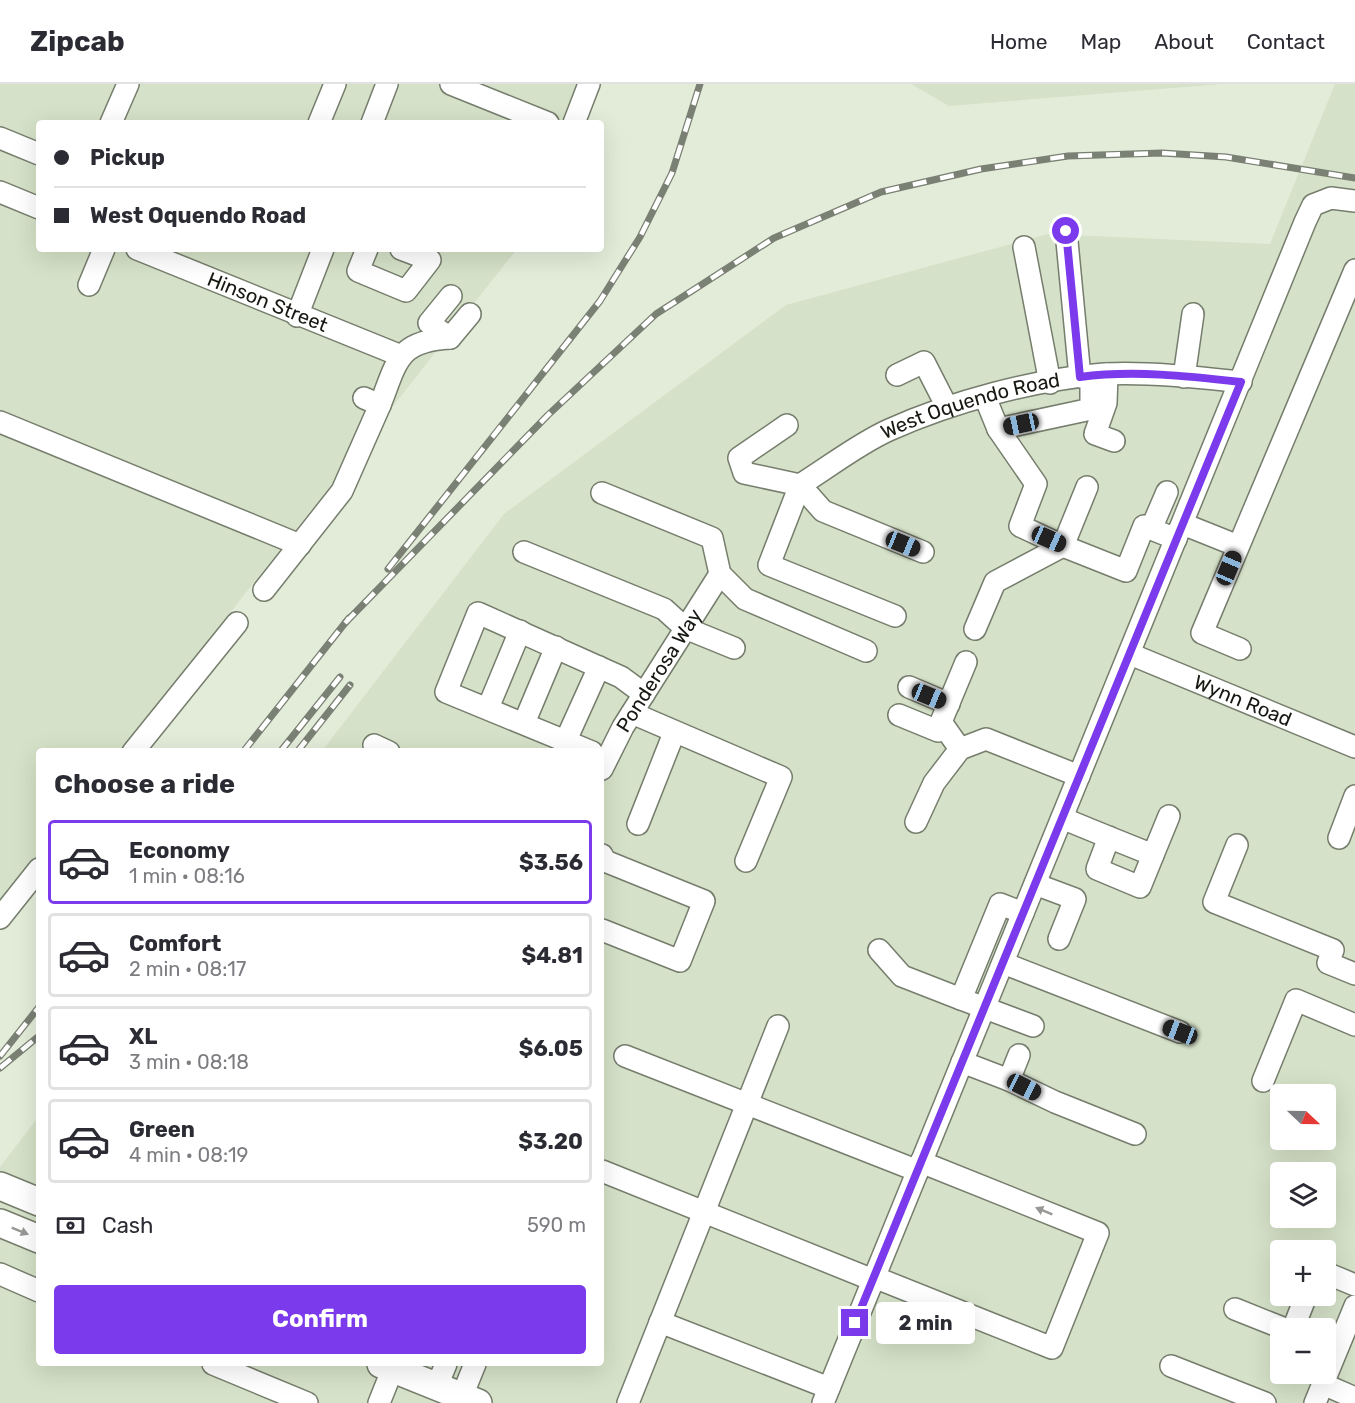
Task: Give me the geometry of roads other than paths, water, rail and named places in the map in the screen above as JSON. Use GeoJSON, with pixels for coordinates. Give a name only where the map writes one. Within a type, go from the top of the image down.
{"type":"FeatureCollection","features":[{"type":"Feature","properties":{"kind":"main road"},"geometry":{"type":"LineString","coordinates":[[0,1186],[36,1201]]}},
{"type":"Feature","properties":{"kind":"main road"},"geometry":{"type":"LineString","coordinates":[[0,1223],[36,1238]]}},
{"type":"Feature","properties":{"kind":"main road"},"geometry":{"type":"LineString","coordinates":[[387,1366],[441,1375],[470,1400]]}},
{"type":"Feature","properties":{"kind":"street"},"geometry":{"type":"LineString","coordinates":[[112,120],[128,84]]}},
{"type":"Feature","properties":{"kind":"street"},"geometry":{"type":"LineString","coordinates":[[321,120],[335,84]]}},
{"type":"Feature","properties":{"kind":"street"},"geometry":{"type":"LineString","coordinates":[[373,120],[387,84]]}},
{"type":"Feature","properties":{"kind":"street"},"geometry":{"type":"LineString","coordinates":[[451,84],[541,120]]}},
{"type":"Feature","properties":{"kind":"street"},"geometry":{"type":"LineString","coordinates":[[575,120],[589,84]]}},
{"type":"Feature","properties":{"kind":"street"},"geometry":{"type":"LineString","coordinates":[[0,138],[36,153]]}},
{"type":"Feature","properties":{"kind":"street"},"geometry":{"type":"LineString","coordinates":[[0,192],[36,207]]}},
{"type":"Feature","properties":{"kind":"street"},"geometry":{"type":"LineString","coordinates":[[660,1322],[826,1395],[1313,206],[1331,198],[1355,201]]}},
{"type":"Feature","properties":{"kind":"street"},"geometry":{"type":"LineString","coordinates":[[998,429],[1091,409],[1093,376],[1066,231]]}},
{"type":"Feature","properties":{"kind":"street"},"geometry":{"type":"LineString","coordinates":[[1024,247],[1050,383]]}},
{"type":"Feature","properties":{"kind":"street"},"geometry":{"type":"LineString","coordinates":[[89,285],[103,252]]}},
{"type":"Feature","properties":{"kind":"street","name":"Hinson Street"},"geometry":{"type":"LineString","coordinates":[[144,252],[399,356]]}},
{"type":"Feature","properties":{"kind":"street"},"geometry":{"type":"LineString","coordinates":[[297,316],[322,252]]}},
{"type":"Feature","properties":{"kind":"street"},"geometry":{"type":"LineString","coordinates":[[366,252],[358,271],[406,291],[430,260],[409,252]]}},
{"type":"Feature","properties":{"kind":"street"},"geometry":{"type":"LineString","coordinates":[[1240,649],[1202,633],[1355,270]]}},
{"type":"Feature","properties":{"kind":"street"},"geometry":{"type":"LineString","coordinates":[[450,338],[429,323],[452,296]]}},
{"type":"Feature","properties":{"kind":"street"},"geometry":{"type":"LineString","coordinates":[[264,590],[342,491],[372,401],[399,356],[427,339],[450,338],[470,314]]}},
{"type":"Feature","properties":{"kind":"street"},"geometry":{"type":"LineString","coordinates":[[1184,377],[1193,314]]}},
{"type":"Feature","properties":{"kind":"street"},"geometry":{"type":"LineString","coordinates":[[897,375],[924,362],[947,406]]}},
{"type":"Feature","properties":{"kind":"street"},"geometry":{"type":"LineString","coordinates":[[1093,376],[1106,403],[1095,434],[1114,441]]}},
{"type":"Feature","properties":{"kind":"street","name":"West Oquendo Road"},"geometry":{"type":"LineString","coordinates":[[800,485],[887,431],[947,406],[985,397],[1093,376],[1184,377],[1241,382]]}},
{"type":"Feature","properties":{"kind":"street"},"geometry":{"type":"LineString","coordinates":[[985,397],[998,429],[1036,484],[1020,526],[1158,584]]}},
{"type":"Feature","properties":{"kind":"street"},"geometry":{"type":"LineString","coordinates":[[0,422],[300,545]]}},
{"type":"Feature","properties":{"kind":"street"},"geometry":{"type":"LineString","coordinates":[[787,425],[739,458],[744,473],[800,485],[823,511],[923,552]]}},
{"type":"Feature","properties":{"kind":"street"},"geometry":{"type":"LineString","coordinates":[[800,485],[769,565],[895,616]]}},
{"type":"Feature","properties":{"kind":"street"},"geometry":{"type":"LineString","coordinates":[[975,629],[995,582],[1064,546],[1087,487]]}},
{"type":"Feature","properties":{"kind":"street"},"geometry":{"type":"LineString","coordinates":[[1151,529],[1167,492]]}},
{"type":"Feature","properties":{"kind":"street"},"geometry":{"type":"LineString","coordinates":[[602,493],[712,538],[720,574],[745,599],[866,651]]}},
{"type":"Feature","properties":{"kind":"street"},"geometry":{"type":"LineString","coordinates":[[1126,570],[1144,526],[1238,546]]}},
{"type":"Feature","properties":{"kind":"street"},"geometry":{"type":"LineString","coordinates":[[524,552],[664,609],[685,628],[734,648]]}},
{"type":"Feature","properties":{"kind":"street","name":"Ponderosa Way"},"geometry":{"type":"LineString","coordinates":[[604,754],[720,574]]}},
{"type":"Feature","properties":{"kind":"street"},"geometry":{"type":"LineString","coordinates":[[580,748],[566,740],[446,692],[478,613],[621,676],[644,694]]}},
{"type":"Feature","properties":{"kind":"street"},"geometry":{"type":"LineString","coordinates":[[134,748],[141,728],[237,623]]}},
{"type":"Feature","properties":{"kind":"street"},"geometry":{"type":"LineString","coordinates":[[488,708],[520,631]]}},
{"type":"Feature","properties":{"kind":"street"},"geometry":{"type":"LineString","coordinates":[[524,723],[556,647]]}},
{"type":"Feature","properties":{"kind":"street","name":"Wynn Road"},"geometry":{"type":"LineString","coordinates":[[1130,654],[1355,747]]}},
{"type":"Feature","properties":{"kind":"street"},"geometry":{"type":"LineString","coordinates":[[899,716],[938,731],[966,662]]}},
{"type":"Feature","properties":{"kind":"street"},"geometry":{"type":"LineString","coordinates":[[566,740],[600,667]]}},
{"type":"Feature","properties":{"kind":"street"},"geometry":{"type":"LineString","coordinates":[[909,687],[945,713],[960,748]]}},
{"type":"Feature","properties":{"kind":"street"},"geometry":{"type":"LineString","coordinates":[[632,713],[674,733],[781,777],[746,861]]}},
{"type":"Feature","properties":{"kind":"street"},"geometry":{"type":"LineString","coordinates":[[638,824],[674,733]]}},
{"type":"Feature","properties":{"kind":"street"},"geometry":{"type":"LineString","coordinates":[[916,822],[934,783],[960,748],[986,739],[1079,776]]}},
{"type":"Feature","properties":{"kind":"street"},"geometry":{"type":"LineString","coordinates":[[1339,838],[1355,796]]}},
{"type":"Feature","properties":{"kind":"street"},"geometry":{"type":"LineString","coordinates":[[1109,837],[1097,869],[1140,887],[1169,816]]}},
{"type":"Feature","properties":{"kind":"street"},"geometry":{"type":"LineString","coordinates":[[1062,818],[1153,855]]}},
{"type":"Feature","properties":{"kind":"street"},"geometry":{"type":"LineString","coordinates":[[1237,845],[1214,902],[1333,950],[1328,963],[1355,974]]}},
{"type":"Feature","properties":{"kind":"street"},"geometry":{"type":"LineString","coordinates":[[604,859],[704,901],[680,961],[604,931]]}},
{"type":"Feature","properties":{"kind":"street"},"geometry":{"type":"LineString","coordinates":[[0,918],[36,873]]}},
{"type":"Feature","properties":{"kind":"street"},"geometry":{"type":"LineString","coordinates":[[1035,884],[1075,899],[1059,939]]}},
{"type":"Feature","properties":{"kind":"street"},"geometry":{"type":"LineString","coordinates":[[961,999],[1000,904],[1023,914]]}},
{"type":"Feature","properties":{"kind":"street"},"geometry":{"type":"LineString","coordinates":[[879,950],[902,976],[1033,1026]]}},
{"type":"Feature","properties":{"kind":"street"},"geometry":{"type":"LineString","coordinates":[[1003,963],[1180,1032]]}},
{"type":"Feature","properties":{"kind":"street"},"geometry":{"type":"LineString","coordinates":[[1263,1081],[1296,1000],[1355,1025]]}},
{"type":"Feature","properties":{"kind":"street"},"geometry":{"type":"LineString","coordinates":[[628,1403],[778,1026]]}},
{"type":"Feature","properties":{"kind":"street"},"geometry":{"type":"LineString","coordinates":[[1009,1080],[1019,1055]]}},
{"type":"Feature","properties":{"kind":"street"},"geometry":{"type":"LineString","coordinates":[[604,1172],[874,1279],[915,1291],[1052,1348],[1098,1233],[748,1104],[625,1056]]}},
{"type":"Feature","properties":{"kind":"street"},"geometry":{"type":"LineString","coordinates":[[962,1062],[1134,1134]]}},
{"type":"Feature","properties":{"kind":"street"},"geometry":{"type":"LineString","coordinates":[[0,1274],[36,1290]]}},
{"type":"Feature","properties":{"kind":"street"},"geometry":{"type":"LineString","coordinates":[[1336,1277],[1355,1285]]}},
{"type":"Feature","properties":{"kind":"street"},"geometry":{"type":"LineString","coordinates":[[1355,1306],[1339,1351],[1319,1394],[1355,1398]]}},
{"type":"Feature","properties":{"kind":"street"},"geometry":{"type":"LineString","coordinates":[[1235,1309],[1270,1323]]}},
{"type":"Feature","properties":{"kind":"street"},"geometry":{"type":"LineString","coordinates":[[221,1366],[307,1403]]}},
{"type":"Feature","properties":{"kind":"street"},"geometry":{"type":"LineString","coordinates":[[379,1403],[387,1366]]}},
{"type":"Feature","properties":{"kind":"street"},"geometry":{"type":"LineString","coordinates":[[470,1400],[475,1366]]}},
{"type":"Feature","properties":{"kind":"street"},"geometry":{"type":"LineString","coordinates":[[1171,1366],[1266,1403]]}},
{"type":"Feature","properties":{"kind":"railway"},"geometry":{"type":"LineString","coordinates":[[388,569],[600,301],[640,237],[672,173],[700,84]]}},
{"type":"Feature","properties":{"kind":"railway"},"geometry":{"type":"LineString","coordinates":[[345,623],[548,415],[656,314],[774,238],[881,192],[981,169],[1068,156],[1162,153],[1226,157],[1355,178]]}},
{"type":"Feature","properties":{"kind":"railway"},"geometry":{"type":"LineString","coordinates":[[246,748],[349,618]]}},
{"type":"Feature","properties":{"kind":"railway"},"geometry":{"type":"LineString","coordinates":[[283,748],[340,677]]}},
{"type":"Feature","properties":{"kind":"railway"},"geometry":{"type":"LineString","coordinates":[[300,748],[350,685]]}},
{"type":"Feature","properties":{"kind":"railway"},"geometry":{"type":"LineString","coordinates":[[0,1056],[36,1011]]}},
{"type":"Feature","properties":{"kind":"railway"},"geometry":{"type":"LineString","coordinates":[[0,1068],[36,1038]]}}]}
